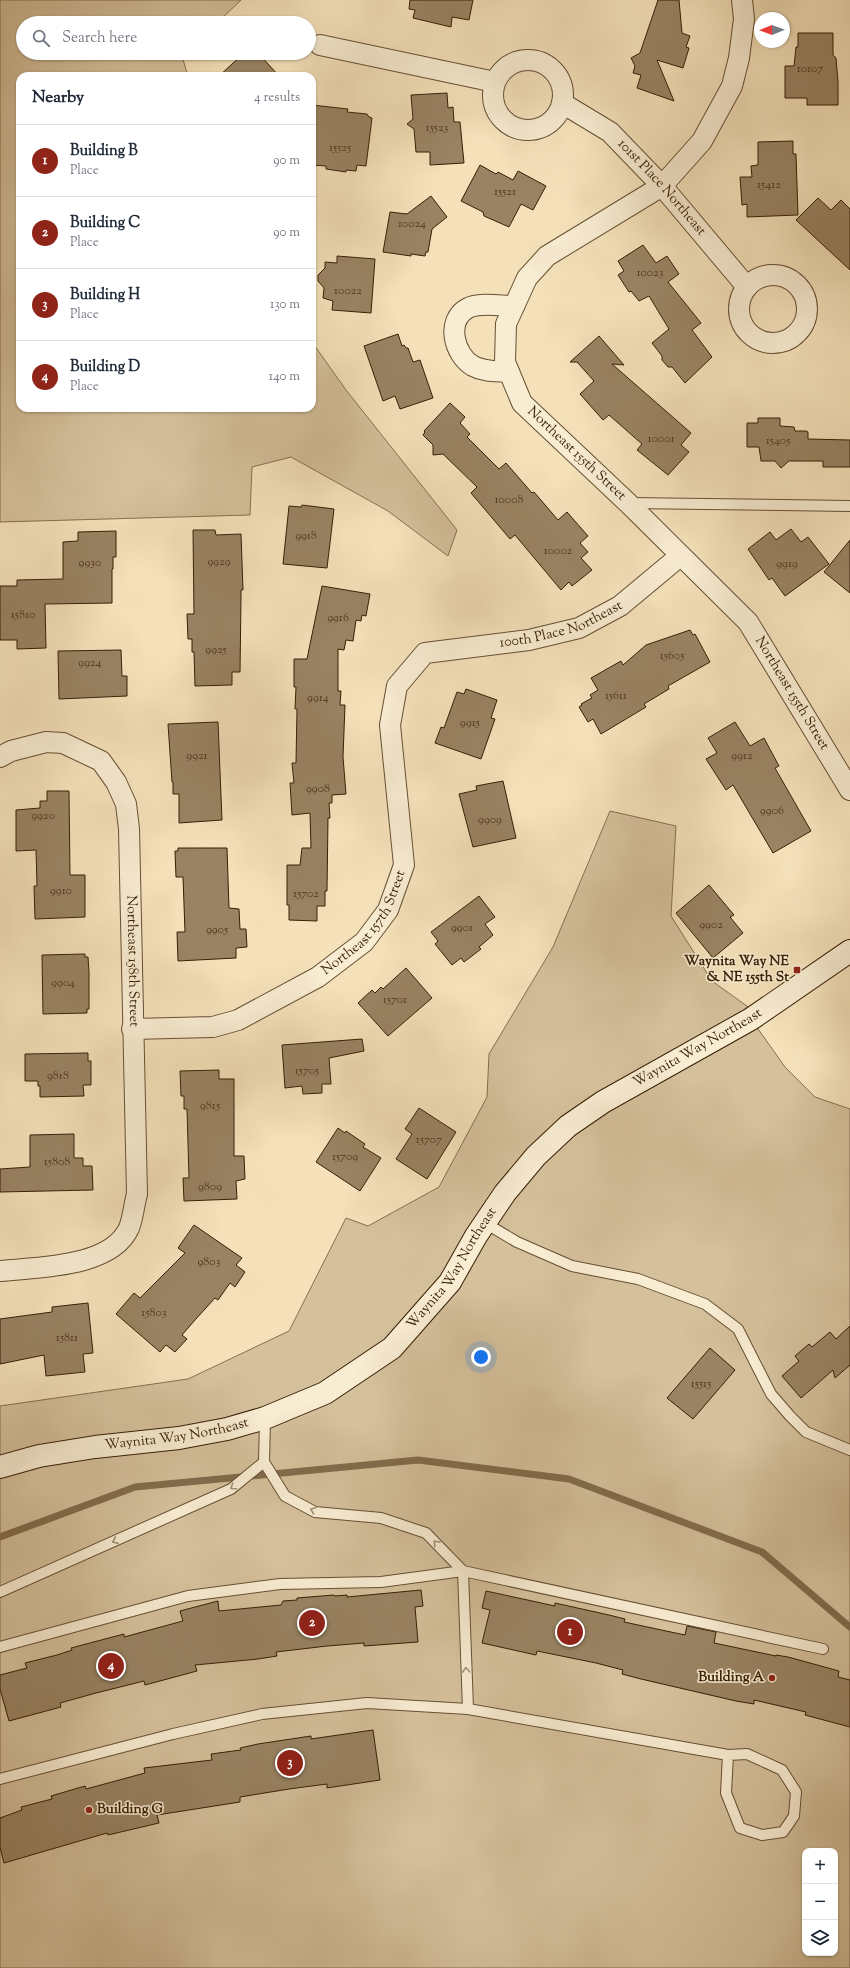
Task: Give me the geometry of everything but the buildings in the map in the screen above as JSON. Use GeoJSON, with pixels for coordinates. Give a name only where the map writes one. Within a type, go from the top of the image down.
{"type":"FeatureCollection","features":[{"type":"Feature","properties":{"kind":"main road","name":"Waynita Way Northeast"},"geometry":{"type":"LineString","coordinates":[[0,1467],[39,1456],[95,1447],[179,1438],[227,1430],[265,1418],[325,1394],[392,1348],[450,1282],[484,1223],[504,1193],[536,1156],[568,1126],[603,1102],[751,1019],[850,951]]}},
{"type":"Feature","properties":{"kind":"street","name":"Northeast 155th Street"},"geometry":{"type":"LineString","coordinates":[[742,0],[744,19],[739,58],[732,86],[702,142],[662,186],[547,256],[528,278],[506,324],[505,362],[522,403],[628,503],[748,622],[850,790]]}},
{"type":"Feature","properties":{"kind":"street"},"geometry":{"type":"LineString","coordinates":[[320,45],[495,82]]}},
{"type":"Feature","properties":{"kind":"street"},"geometry":{"type":"LineString","coordinates":[[521,60],[532,60],[544,63],[553,70],[560,80],[563,91],[562,102],[558,113],[550,122],[540,128],[529,130],[517,128],[507,123],[498,115],[492,93],[495,82],[501,72],[510,64],[521,60]]}},
{"type":"Feature","properties":{"kind":"street","name":"101st Place Northeast"},"geometry":{"type":"LineString","coordinates":[[562,102],[610,132],[662,186],[747,287]]}},
{"type":"Feature","properties":{"kind":"street"},"geometry":{"type":"LineString","coordinates":[[509,372],[481,370],[463,358],[455,344],[454,330],[459,316],[468,308],[478,305],[514,306]]}},
{"type":"Feature","properties":{"kind":"street","name":"100th Place Northeast"},"geometry":{"type":"LineString","coordinates":[[425,653],[529,640],[579,628],[620,606],[680,556]]}},
{"type":"Feature","properties":{"kind":"street","name":"Northeast 157th Street"},"geometry":{"type":"LineString","coordinates":[[132,1029],[213,1027],[238,1020],[318,977],[364,942],[388,910],[404,865],[390,725],[397,686],[425,653]]}},
{"type":"Feature","properties":{"kind":"street","name":"Northeast 158th Street"},"geometry":{"type":"LineString","coordinates":[[0,757],[11,751],[46,742],[63,743],[101,761],[116,782],[126,804],[129,828],[132,1029],[137,1194],[129,1227],[121,1240],[110,1249],[86,1260],[0,1271]]}},
{"type":"Feature","properties":{"kind":"lane"},"geometry":{"type":"LineString","coordinates":[[628,503],[850,506]]}},
{"type":"Feature","properties":{"kind":"lane"},"geometry":{"type":"LineString","coordinates":[[484,1223],[517,1242],[572,1266],[638,1279],[705,1304],[738,1329],[771,1394],[790,1416],[806,1432],[850,1450]]}},
{"type":"Feature","properties":{"kind":"lane"},"geometry":{"type":"LineString","coordinates":[[265,1418],[264,1462],[285,1496],[314,1512],[381,1518],[426,1533],[462,1571],[468,1709]]}},
{"type":"Feature","properties":{"kind":"lane"},"geometry":{"type":"LineString","coordinates":[[0,1592],[232,1489],[264,1462]]}},
{"type":"Feature","properties":{"kind":"lane"},"geometry":{"type":"LineString","coordinates":[[0,1647],[188,1596],[280,1584],[381,1582],[462,1571],[823,1649]]}},
{"type":"Feature","properties":{"kind":"lane"},"geometry":{"type":"LineString","coordinates":[[0,1779],[172,1734],[262,1714],[367,1703],[468,1709],[728,1755],[747,1754],[782,1770],[796,1792],[794,1816],[784,1832],[762,1835],[740,1828],[726,1793],[728,1755]]}},
{"type":"Feature","properties":{"kind":"shaded area"},"geometry":{"type":"Polygon","coordinates":[[[0,0],[241,0],[224,16],[16,16],[16,60],[183,60],[187,72],[16,72],[16,412],[316,412],[316,348],[346,390],[457,530],[448,556],[388,511],[291,457],[252,467],[250,515],[0,522],[0,0]]]}},
{"type":"Feature","properties":{"kind":"shaded area"},"geometry":{"type":"Polygon","coordinates":[[[610,811],[676,826],[671,916],[712,981],[758,1014],[751,1019],[785,1067],[815,1097],[850,1109],[850,1968],[0,1968],[0,1406],[188,1379],[289,1331],[346,1218],[368,1226],[439,1187],[487,1097],[489,1054],[553,947],[610,811]]]}},
{"type":"Feature","properties":{"kind":"waterway"},"geometry":{"type":"LineString","coordinates":[[0,1537],[135,1487],[418,1460],[569,1479],[762,1552],[850,1627]]}},
{"type":"Feature","properties":{"kind":"place","name":"Waynita Way NE & NE 155th St"},"geometry":{"type":"Point","coordinates":[797,970]}},
{"type":"Feature","properties":{"kind":"place","name":"Building C"},"geometry":{"type":"Point","coordinates":[312,1623]}},
{"type":"Feature","properties":{"kind":"place","name":"Building B"},"geometry":{"type":"Point","coordinates":[570,1632]}},
{"type":"Feature","properties":{"kind":"place","name":"Building D"},"geometry":{"type":"Point","coordinates":[111,1666]}},
{"type":"Feature","properties":{"kind":"place","name":"Building A"},"geometry":{"type":"Point","coordinates":[772,1678]}},
{"type":"Feature","properties":{"kind":"place","name":"Building H"},"geometry":{"type":"Point","coordinates":[290,1763]}},
{"type":"Feature","properties":{"kind":"place","name":"Building G"},"geometry":{"type":"Point","coordinates":[89,1810]}}]}
